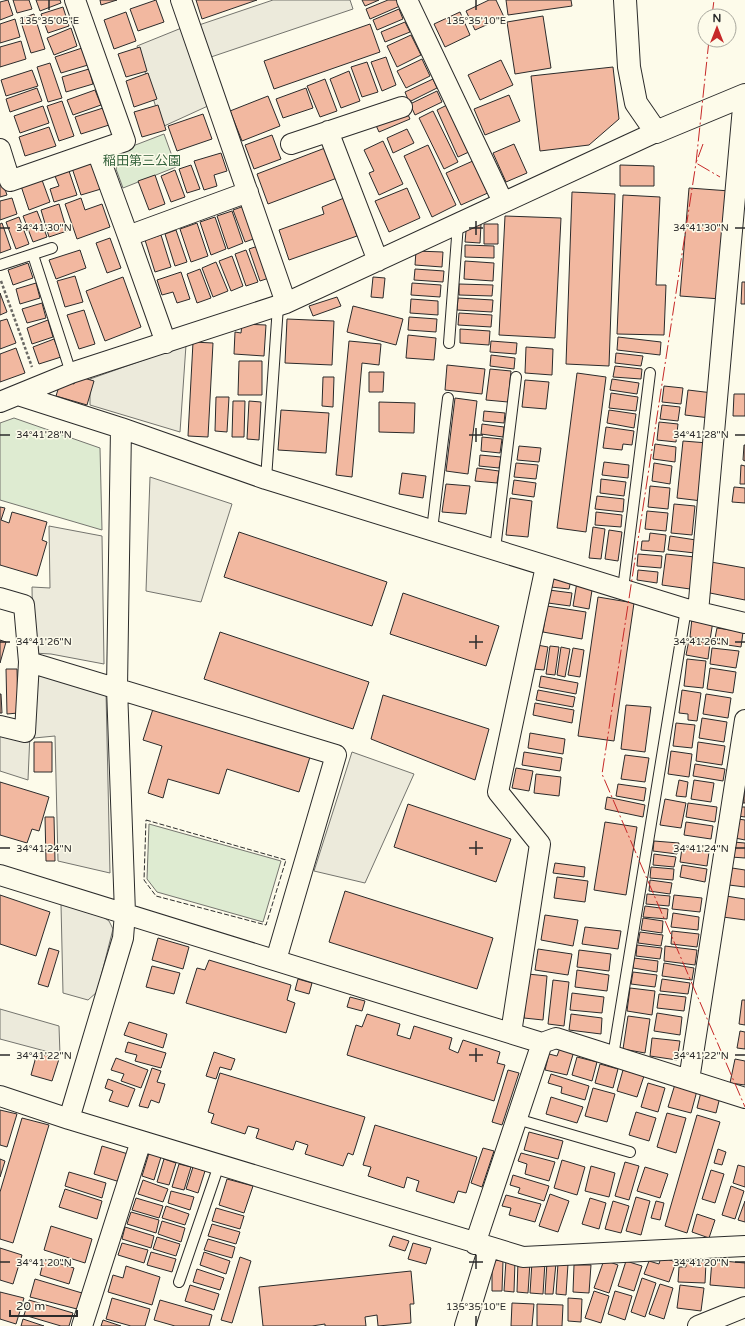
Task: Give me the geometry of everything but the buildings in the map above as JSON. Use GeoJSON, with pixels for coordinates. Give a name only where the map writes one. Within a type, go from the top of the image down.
{"type":"FeatureCollection","features":[{"type":"Feature","properties":{"kind":"street"},"geometry":{"type":"LineString","coordinates":[[0,149],[10,180],[125,141],[75,0]]}},
{"type":"Feature","properties":{"kind":"street"},"geometry":{"type":"LineString","coordinates":[[181,0],[248,192],[282,304]]}},
{"type":"Feature","properties":{"kind":"street"},"geometry":{"type":"LineString","coordinates":[[407,0],[503,202]]}},
{"type":"Feature","properties":{"kind":"street"},"geometry":{"type":"LineString","coordinates":[[625,0],[628,67],[636,103],[656,132]]}},
{"type":"Feature","properties":{"kind":"street"},"geometry":{"type":"LineString","coordinates":[[0,402],[71,373],[282,304],[656,132],[745,96],[692,610]]}},
{"type":"Feature","properties":{"kind":"street"},"geometry":{"type":"LineString","coordinates":[[291,144],[402,107]]}},
{"type":"Feature","properties":{"kind":"street"},"geometry":{"type":"LineString","coordinates":[[328,131],[378,261]]}},
{"type":"Feature","properties":{"kind":"street"},"geometry":{"type":"LineString","coordinates":[[97,151],[166,343]]}},
{"type":"Feature","properties":{"kind":"street"},"geometry":{"type":"LineString","coordinates":[[128,236],[248,192]]}},
{"type":"Feature","properties":{"kind":"street"},"geometry":{"type":"LineString","coordinates":[[18,395],[121,428],[266,479],[692,610],[745,623]]}},
{"type":"Feature","properties":{"kind":"street"},"geometry":{"type":"LineString","coordinates":[[69,1119],[123,938],[125,913],[116,688],[121,428]]}},
{"type":"Feature","properties":{"kind":"street"},"geometry":{"type":"LineString","coordinates":[[511,1033],[540,844],[498,792],[546,566]]}},
{"type":"Feature","properties":{"kind":"street"},"geometry":{"type":"LineString","coordinates":[[0,598],[24,605],[29,662],[25,732],[0,726]]}},
{"type":"Feature","properties":{"kind":"street"},"geometry":{"type":"LineString","coordinates":[[29,662],[336,755],[276,960]]}},
{"type":"Feature","properties":{"kind":"street"},"geometry":{"type":"LineString","coordinates":[[689,1080],[745,720]]}},
{"type":"Feature","properties":{"kind":"street"},"geometry":{"type":"LineString","coordinates":[[0,875],[542,1043],[556,1038],[745,1098]]}},
{"type":"Feature","properties":{"kind":"street"},"geometry":{"type":"LineString","coordinates":[[465,1326],[482,1246],[517,1119],[542,1043]]}},
{"type":"Feature","properties":{"kind":"street"},"geometry":{"type":"LineString","coordinates":[[0,1096],[69,1119],[482,1246],[523,1257],[745,1246]]}},
{"type":"Feature","properties":{"kind":"street"},"geometry":{"type":"LineString","coordinates":[[82,1326],[141,1141]]}},
{"type":"Feature","properties":{"kind":"street"},"geometry":{"type":"LineString","coordinates":[[698,1326],[745,1307]]}},
{"type":"Feature","properties":{"kind":"lane"},"geometry":{"type":"LineString","coordinates":[[449,343],[458,224]]}},
{"type":"Feature","properties":{"kind":"lane"},"geometry":{"type":"LineString","coordinates":[[0,266],[52,248]]}},
{"type":"Feature","properties":{"kind":"lane"},"geometry":{"type":"LineString","coordinates":[[33,255],[71,373]]}},
{"type":"Feature","properties":{"kind":"lane"},"geometry":{"type":"LineString","coordinates":[[266,479],[282,304]]}},
{"type":"Feature","properties":{"kind":"lane"},"geometry":{"type":"LineString","coordinates":[[623,589],[650,373]]}},
{"type":"Feature","properties":{"kind":"lane"},"geometry":{"type":"LineString","coordinates":[[495,549],[516,377]]}},
{"type":"Feature","properties":{"kind":"lane"},"geometry":{"type":"LineString","coordinates":[[432,530],[448,398]]}},
{"type":"Feature","properties":{"kind":"lane"},"geometry":{"type":"LineString","coordinates":[[612,1056],[692,610]]}},
{"type":"Feature","properties":{"kind":"lane"},"geometry":{"type":"LineString","coordinates":[[517,1119],[630,1152]]}},
{"type":"Feature","properties":{"kind":"lane"},"geometry":{"type":"LineString","coordinates":[[179,1282],[219,1165]]}},
{"type":"Feature","properties":{"kind":"path"},"geometry":{"type":"LineString","coordinates":[[0,279],[39,386]]}},
{"type":"Feature","properties":{"kind":"green space","name":"稲田第三公園"},"geometry":{"type":"Polygon","coordinates":[[[164,134],[176,167],[123,188],[116,169],[125,149],[164,134]]]}},
{"type":"Feature","properties":{"kind":"green space"},"geometry":{"type":"Polygon","coordinates":[[[14,418],[100,448],[102,530],[0,500],[0,423],[14,418]]]}},
{"type":"Feature","properties":{"kind":"green space"},"geometry":{"type":"Polygon","coordinates":[[[149,824],[281,861],[263,922],[157,892],[147,879],[149,824]]]}},
{"type":"Feature","properties":{"kind":"shaded area"},"geometry":{"type":"Polygon","coordinates":[[[273,0],[350,0],[353,9],[211,57],[199,25],[273,0]]]}},
{"type":"Feature","properties":{"kind":"shaded area"},"geometry":{"type":"Polygon","coordinates":[[[184,27],[210,105],[162,127],[137,46],[184,27]]]}},
{"type":"Feature","properties":{"kind":"shaded area"},"geometry":{"type":"Polygon","coordinates":[[[186,345],[180,432],[90,405],[90,379],[186,345]]]}},
{"type":"Feature","properties":{"kind":"shaded area"},"geometry":{"type":"Polygon","coordinates":[[[150,477],[232,504],[201,602],[146,591],[150,477]]]}},
{"type":"Feature","properties":{"kind":"shaded area"},"geometry":{"type":"Polygon","coordinates":[[[49,526],[102,536],[104,664],[51,654],[33,653],[32,587],[50,588],[49,526]]]}},
{"type":"Feature","properties":{"kind":"shaded area"},"geometry":{"type":"Polygon","coordinates":[[[34,675],[53,676],[106,692],[110,873],[58,861],[55,736],[34,738],[34,675]]]}},
{"type":"Feature","properties":{"kind":"shaded area"},"geometry":{"type":"Polygon","coordinates":[[[0,726],[30,733],[28,780],[0,771],[0,726]]]}},
{"type":"Feature","properties":{"kind":"shaded area"},"geometry":{"type":"Polygon","coordinates":[[[352,752],[414,774],[365,883],[314,871],[352,752]]]}},
{"type":"Feature","properties":{"kind":"shaded area"},"geometry":{"type":"Polygon","coordinates":[[[61,904],[103,917],[109,921],[113,929],[97,992],[88,1000],[63,993],[61,904]]]}},
{"type":"Feature","properties":{"kind":"shaded area"},"geometry":{"type":"Polygon","coordinates":[[[0,1009],[59,1026],[60,1055],[0,1039],[0,1009]]]}},
{"type":"Feature","properties":{"kind":"fence"},"geometry":{"type":"LineString","coordinates":[[146,820],[286,860],[266,925],[156,896],[144,880],[146,820]]}},
{"type":"Feature","properties":{"kind":"power"},"geometry":{"type":"LineString","coordinates":[[713,8],[714,0]]}},
{"type":"Feature","properties":{"kind":"power"},"geometry":{"type":"LineString","coordinates":[[708,48],[696,163],[602,774],[745,1107]]}},
{"type":"Feature","properties":{"kind":"power"},"geometry":{"type":"LineString","coordinates":[[703,144],[696,163],[720,177]]}}]}
